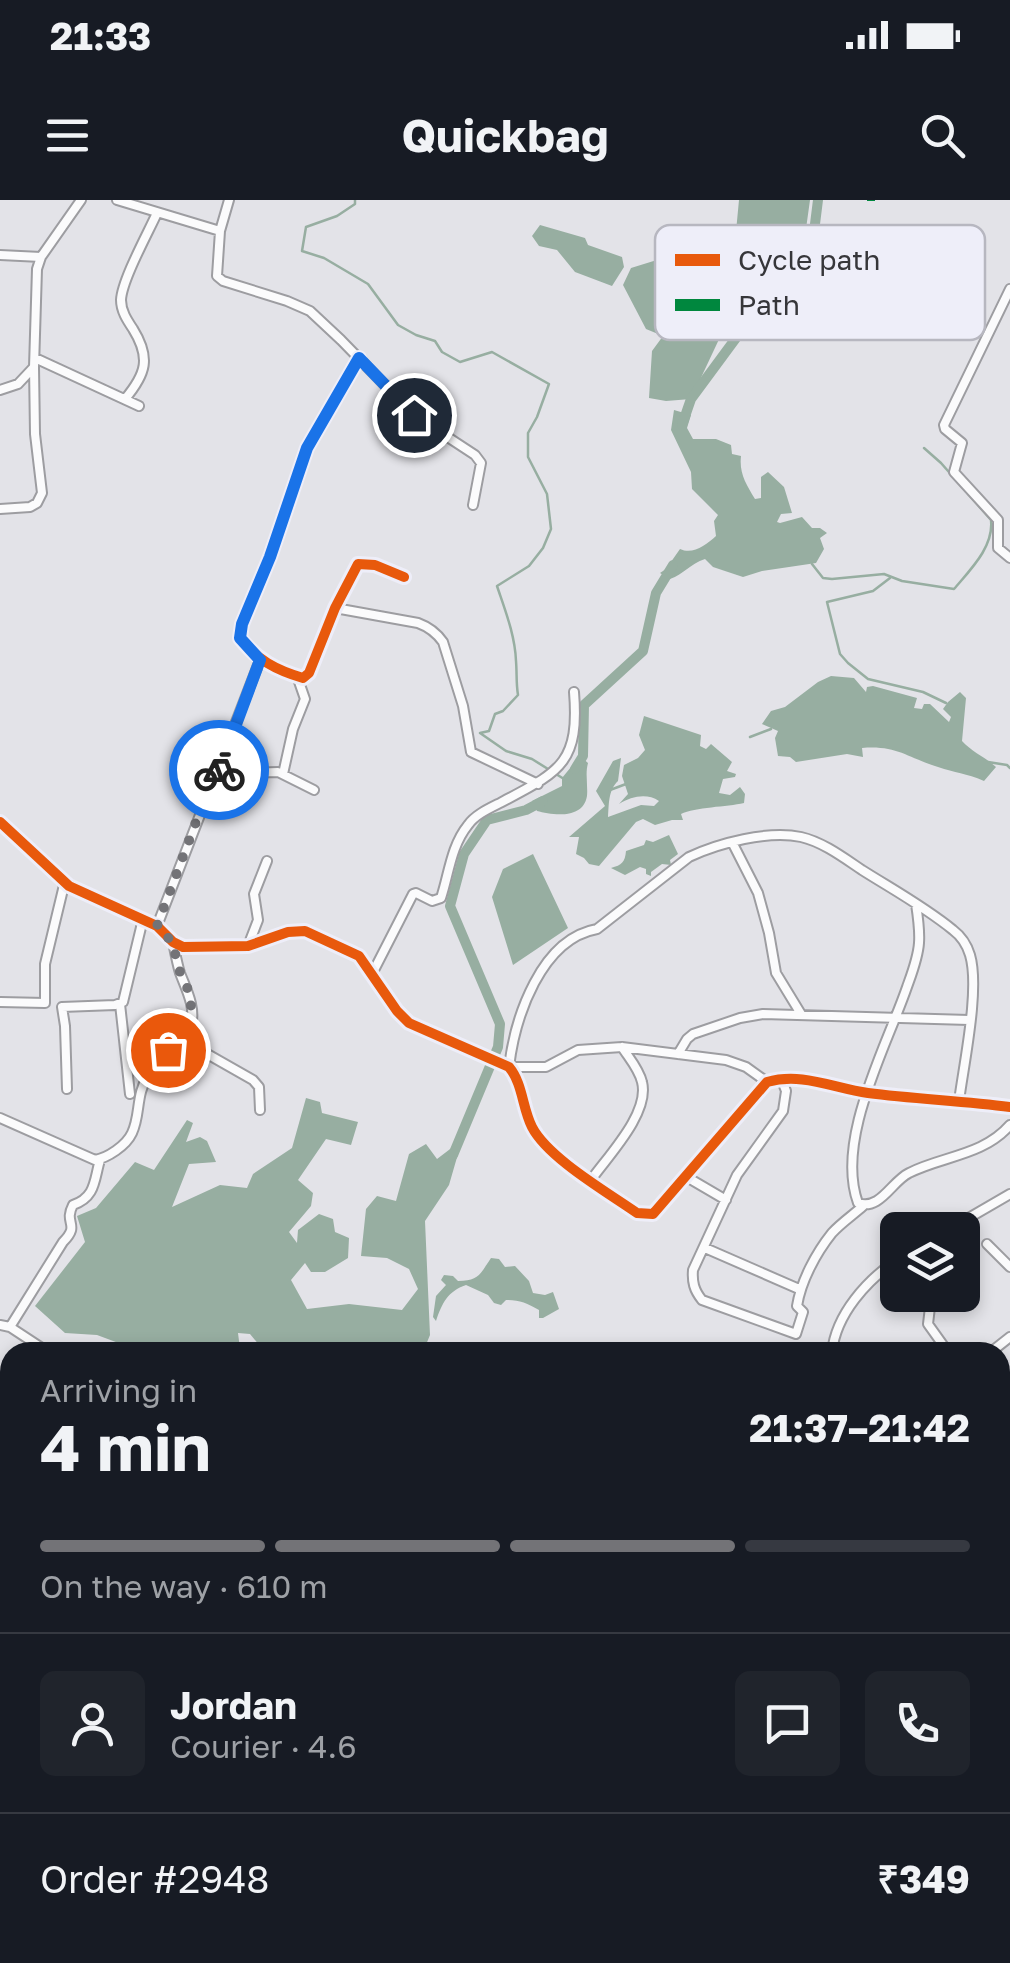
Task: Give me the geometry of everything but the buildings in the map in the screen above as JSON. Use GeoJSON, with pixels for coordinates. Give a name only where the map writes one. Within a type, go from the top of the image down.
{"type":"FeatureCollection","features":[{"type":"Feature","properties":{"kind":"street"},"geometry":{"type":"LineString","coordinates":[[0,509],[30,507],[42,494],[34,362],[37,269],[41,257],[81,200]]}},
{"type":"Feature","properties":{"kind":"street"},"geometry":{"type":"LineString","coordinates":[[117,200],[220,231]]}},
{"type":"Feature","properties":{"kind":"street"},"geometry":{"type":"LineString","coordinates":[[229,200],[220,231],[216,272],[219,279],[288,300],[310,311],[414,415],[479,459],[473,505]]}},
{"type":"Feature","properties":{"kind":"street"},"geometry":{"type":"LineString","coordinates":[[125,399],[143,374],[144,358],[123,312],[122,292],[158,213]]}},
{"type":"Feature","properties":{"kind":"street"},"geometry":{"type":"LineString","coordinates":[[0,256],[41,257]]}},
{"type":"Feature","properties":{"kind":"street"},"geometry":{"type":"LineString","coordinates":[[1010,289],[944,425],[962,443],[956,474],[996,516],[998,548],[1010,558]]}},
{"type":"Feature","properties":{"kind":"street"},"geometry":{"type":"LineString","coordinates":[[359,358],[307,448],[240,638],[260,660],[276,670],[303,678],[358,564],[376,565],[404,577]]}},
{"type":"Feature","properties":{"kind":"street"},"geometry":{"type":"LineString","coordinates":[[34,362],[139,406]]}},
{"type":"Feature","properties":{"kind":"street"},"geometry":{"type":"LineString","coordinates":[[0,390],[18,384],[34,362]]}},
{"type":"Feature","properties":{"kind":"street"},"geometry":{"type":"LineString","coordinates":[[335,608],[418,623],[438,634],[460,697],[471,752],[538,784]]}},
{"type":"Feature","properties":{"kind":"street"},"geometry":{"type":"LineString","coordinates":[[157,926],[260,660]]}},
{"type":"Feature","properties":{"kind":"street"},"geometry":{"type":"LineString","coordinates":[[283,774],[293,728],[305,699],[297,676]]}},
{"type":"Feature","properties":{"kind":"street"},"geometry":{"type":"LineString","coordinates":[[371,976],[412,894],[432,901],[441,898],[447,871],[469,823],[538,784],[566,758],[575,731],[574,692]]}},
{"type":"Feature","properties":{"kind":"street"},"geometry":{"type":"LineString","coordinates":[[221,765],[248,773],[283,774],[314,790]]}},
{"type":"Feature","properties":{"kind":"street"},"geometry":{"type":"LineString","coordinates":[[0,822],[70,886],[157,926],[172,942],[183,947],[248,946],[288,932],[305,931],[359,956],[409,1024],[506,1065],[517,1077],[530,1124],[542,1142],[637,1213],[652,1214],[767,1082],[781,1078],[804,1078],[866,1093],[1010,1107]]}},
{"type":"Feature","properties":{"kind":"street"},"geometry":{"type":"LineString","coordinates":[[506,1065],[538,975],[549,959],[580,933],[596,929],[688,857],[732,842],[798,836],[811,840],[916,904],[954,930],[969,951],[974,985],[959,1100]]}},
{"type":"Feature","properties":{"kind":"street"},"geometry":{"type":"LineString","coordinates":[[732,842],[758,893],[776,973],[801,1014]]}},
{"type":"Feature","properties":{"kind":"street"},"geometry":{"type":"LineString","coordinates":[[248,946],[258,920],[254,894],[266,862]]}},
{"type":"Feature","properties":{"kind":"street"},"geometry":{"type":"LineString","coordinates":[[0,1002],[45,1004],[45,964],[65,881]]}},
{"type":"Feature","properties":{"kind":"street"},"geometry":{"type":"LineString","coordinates":[[864,1206],[858,1203],[852,1176],[856,1131],[919,946],[916,904]]}},
{"type":"Feature","properties":{"kind":"street"},"geometry":{"type":"LineString","coordinates":[[130,1094],[120,1004],[143,919]]}},
{"type":"Feature","properties":{"kind":"street"},"geometry":{"type":"LineString","coordinates":[[0,1118],[95,1160],[124,1144],[133,1132],[139,1092],[155,1065],[190,1028],[189,992],[172,942]]}},
{"type":"Feature","properties":{"kind":"street"},"geometry":{"type":"LineString","coordinates":[[67,1089],[62,1007],[120,1004]]}},
{"type":"Feature","properties":{"kind":"street"},"geometry":{"type":"LineString","coordinates":[[678,1054],[693,1034],[763,1014],[970,1020]]}},
{"type":"Feature","properties":{"kind":"street"},"geometry":{"type":"LineString","coordinates":[[186,1035],[202,1051],[252,1080],[260,1091],[260,1110]]}},
{"type":"Feature","properties":{"kind":"street"},"geometry":{"type":"LineString","coordinates":[[506,1065],[546,1067],[578,1050],[622,1047],[707,1057],[746,1067],[767,1082]]}},
{"type":"Feature","properties":{"kind":"street"},"geometry":{"type":"LineString","coordinates":[[591,1180],[634,1120],[644,1099],[640,1075],[622,1047]]}},
{"type":"Feature","properties":{"kind":"street"},"geometry":{"type":"LineString","coordinates":[[781,1078],[786,1091],[784,1111],[738,1175],[692,1277],[702,1300],[796,1334],[803,1312],[797,1306],[800,1289],[833,1232],[864,1206],[884,1196],[908,1173],[960,1156],[1010,1126]]}},
{"type":"Feature","properties":{"kind":"street"},"geometry":{"type":"LineString","coordinates":[[10,1326],[70,1235],[70,1212],[93,1190],[100,1160]]}},
{"type":"Feature","properties":{"kind":"street"},"geometry":{"type":"LineString","coordinates":[[685,1176],[726,1200]]}},
{"type":"Feature","properties":{"kind":"street"},"geometry":{"type":"LineString","coordinates":[[979,1212],[1010,1194]]}},
{"type":"Feature","properties":{"kind":"street"},"geometry":{"type":"LineString","coordinates":[[987,1244],[1010,1267]]}},
{"type":"Feature","properties":{"kind":"street"},"geometry":{"type":"LineString","coordinates":[[705,1248],[800,1289]]}},
{"type":"Feature","properties":{"kind":"street"},"geometry":{"type":"LineString","coordinates":[[834,1342],[857,1296],[880,1272]]}},
{"type":"Feature","properties":{"kind":"street"},"geometry":{"type":"LineString","coordinates":[[930,1312],[928,1324],[941,1342]]}},
{"type":"Feature","properties":{"kind":"street"},"geometry":{"type":"LineString","coordinates":[[0,1326],[10,1326],[33,1342]]}},
{"type":"Feature","properties":{"kind":"shaded area"},"geometry":{"type":"Polygon","coordinates":[[[739,200],[810,200],[807,225],[737,225],[739,200]]]}},
{"type":"Feature","properties":{"kind":"shaded area"},"geometry":{"type":"Polygon","coordinates":[[[540,225],[585,238],[588,245],[622,257],[624,267],[612,286],[575,272],[557,250],[539,246],[532,236],[540,225]]]}},
{"type":"Feature","properties":{"kind":"shaded area"},"geometry":{"type":"Polygon","coordinates":[[[655,261],[655,333],[646,329],[623,285],[631,268],[655,261]]]}},
{"type":"Feature","properties":{"kind":"shaded area"},"geometry":{"type":"Polygon","coordinates":[[[660,340],[719,340],[691,399],[649,398],[652,351],[660,340]]]}},
{"type":"Feature","properties":{"kind":"shaded area"},"geometry":{"type":"Polygon","coordinates":[[[674,410],[691,415],[687,428],[693,439],[716,439],[731,445],[732,454],[741,456],[742,473],[755,499],[761,498],[761,477],[768,472],[784,487],[792,513],[781,514],[777,522],[802,517],[812,528],[827,533],[820,538],[824,549],[816,563],[743,577],[713,567],[705,559],[670,579],[660,573],[680,549],[694,550],[716,536],[714,521],[718,515],[692,489],[691,472],[671,430],[674,410]]]}},
{"type":"Feature","properties":{"kind":"shaded area"},"geometry":{"type":"Polygon","coordinates":[[[831,676],[854,678],[866,692],[867,687],[873,686],[917,698],[914,708],[930,704],[949,722],[951,717],[943,709],[960,692],[966,698],[962,741],[996,767],[984,781],[884,748],[862,748],[863,757],[847,754],[796,762],[778,756],[778,731],[762,724],[771,711],[785,707],[831,676]]]}},
{"type":"Feature","properties":{"kind":"shaded area"},"geometry":{"type":"Polygon","coordinates":[[[644,716],[701,735],[700,746],[706,749],[711,744],[732,762],[727,771],[736,774],[723,779],[719,793],[730,795],[740,787],[745,794],[744,803],[703,808],[681,814],[683,820],[655,825],[643,819],[636,822],[599,866],[589,864],[576,854],[579,837],[569,837],[605,806],[596,791],[613,761],[621,758],[608,817],[641,805],[654,806],[659,801],[639,796],[619,804],[628,794],[622,776],[624,765],[645,750],[639,735],[644,716]]]}},
{"type":"Feature","properties":{"kind":"shaded area"},"geometry":{"type":"Polygon","coordinates":[[[580,756],[588,763],[584,804],[566,814],[537,811],[532,801],[562,786],[562,778],[580,756]]]}},
{"type":"Feature","properties":{"kind":"shaded area"},"geometry":{"type":"Polygon","coordinates":[[[669,835],[678,854],[670,860],[671,865],[662,864],[651,876],[640,867],[625,875],[611,868],[622,862],[626,851],[644,845],[646,840],[653,842],[669,835]]]}},
{"type":"Feature","properties":{"kind":"shaded area"},"geometry":{"type":"Polygon","coordinates":[[[533,854],[568,928],[513,965],[492,897],[503,869],[533,854]]]}},
{"type":"Feature","properties":{"kind":"shaded area"},"geometry":{"type":"Polygon","coordinates":[[[306,1098],[320,1102],[322,1113],[358,1122],[351,1145],[326,1139],[298,1180],[313,1193],[311,1206],[289,1232],[297,1243],[298,1230],[319,1214],[333,1219],[335,1232],[349,1238],[348,1258],[325,1272],[311,1272],[305,1263],[291,1280],[307,1309],[349,1304],[402,1310],[418,1289],[409,1269],[387,1258],[361,1256],[366,1209],[377,1196],[396,1201],[409,1154],[426,1144],[437,1159],[462,1140],[449,1185],[425,1221],[430,1335],[427,1342],[257,1342],[250,1334],[238,1333],[239,1342],[116,1342],[97,1335],[65,1333],[35,1306],[85,1242],[77,1216],[96,1208],[135,1162],[154,1170],[187,1120],[193,1123],[186,1142],[200,1137],[207,1141],[216,1162],[189,1164],[172,1207],[220,1185],[247,1188],[253,1174],[292,1148],[306,1098]]]}},
{"type":"Feature","properties":{"kind":"shaded area"},"geometry":{"type":"Polygon","coordinates":[[[491,1258],[499,1259],[505,1267],[515,1266],[529,1281],[533,1293],[553,1292],[559,1309],[539,1318],[539,1310],[531,1305],[511,1300],[501,1305],[494,1303],[488,1295],[466,1285],[447,1298],[436,1321],[436,1296],[446,1285],[441,1280],[444,1275],[458,1281],[470,1280],[478,1276],[491,1258]]]}},
{"type":"Feature","properties":{"kind":"waterway"},"geometry":{"type":"LineString","coordinates":[[355,200],[337,216],[306,227],[302,251],[324,258],[368,284],[398,325],[435,341],[442,352],[460,362],[492,352],[549,384],[528,433],[528,457],[547,494],[551,529],[529,566],[497,586],[514,642],[518,695],[495,714],[489,731],[480,733],[506,751],[532,759],[564,779]]}},
{"type":"Feature","properties":{"kind":"waterway"},"geometry":{"type":"LineString","coordinates":[[815,225],[818,200]]}},
{"type":"Feature","properties":{"kind":"waterway"},"geometry":{"type":"LineString","coordinates":[[682,425],[691,399],[735,340]]}},
{"type":"Feature","properties":{"kind":"waterway"},"geometry":{"type":"LineString","coordinates":[[812,564],[823,578],[884,574],[902,581],[954,589],[985,549],[991,520],[924,448]]}},
{"type":"Feature","properties":{"kind":"waterway"},"geometry":{"type":"LineString","coordinates":[[575,769],[583,756],[584,705],[643,651],[656,593],[673,565]]}},
{"type":"Feature","properties":{"kind":"waterway"},"geometry":{"type":"LineString","coordinates":[[890,578],[873,591],[827,602],[840,654],[868,679],[923,692],[946,703]]}},
{"type":"Feature","properties":{"kind":"waterway"},"geometry":{"type":"LineString","coordinates":[[750,737],[771,729]]}},
{"type":"Feature","properties":{"kind":"waterway"},"geometry":{"type":"LineString","coordinates":[[988,762],[1010,768]]}},
{"type":"Feature","properties":{"kind":"waterway"},"geometry":{"type":"LineString","coordinates":[[610,790],[626,784]]}},
{"type":"Feature","properties":{"kind":"waterway"},"geometry":{"type":"LineString","coordinates":[[453,1155],[498,1047],[500,1024],[450,906],[464,854],[487,820],[526,810],[543,801]]}},
{"type":"Feature","properties":{"kind":"cycle path"},"geometry":{"type":"LineString","coordinates":[[359,358],[307,448],[240,638],[268,663],[303,678],[309,673],[358,564],[375,565],[404,577]]}},
{"type":"Feature","properties":{"kind":"cycle path"},"geometry":{"type":"LineString","coordinates":[[0,822],[69,886],[157,926],[183,947],[248,946],[288,932],[305,931],[359,956],[409,1023],[509,1067],[540,1139],[579,1174],[637,1213],[653,1214],[767,1082],[805,1080],[868,1093],[1010,1107]]}},
{"type":"Feature","properties":{"kind":"way so far"},"geometry":{"type":"LineString","coordinates":[[168,1050],[190,1028],[191,1006],[172,942],[157,926],[219,770]]}},
{"type":"Feature","properties":{"kind":"route"},"geometry":{"type":"LineString","coordinates":[[219,770],[260,660],[240,638],[242,624],[270,557],[307,448],[359,358],[414,415]]}}]}
